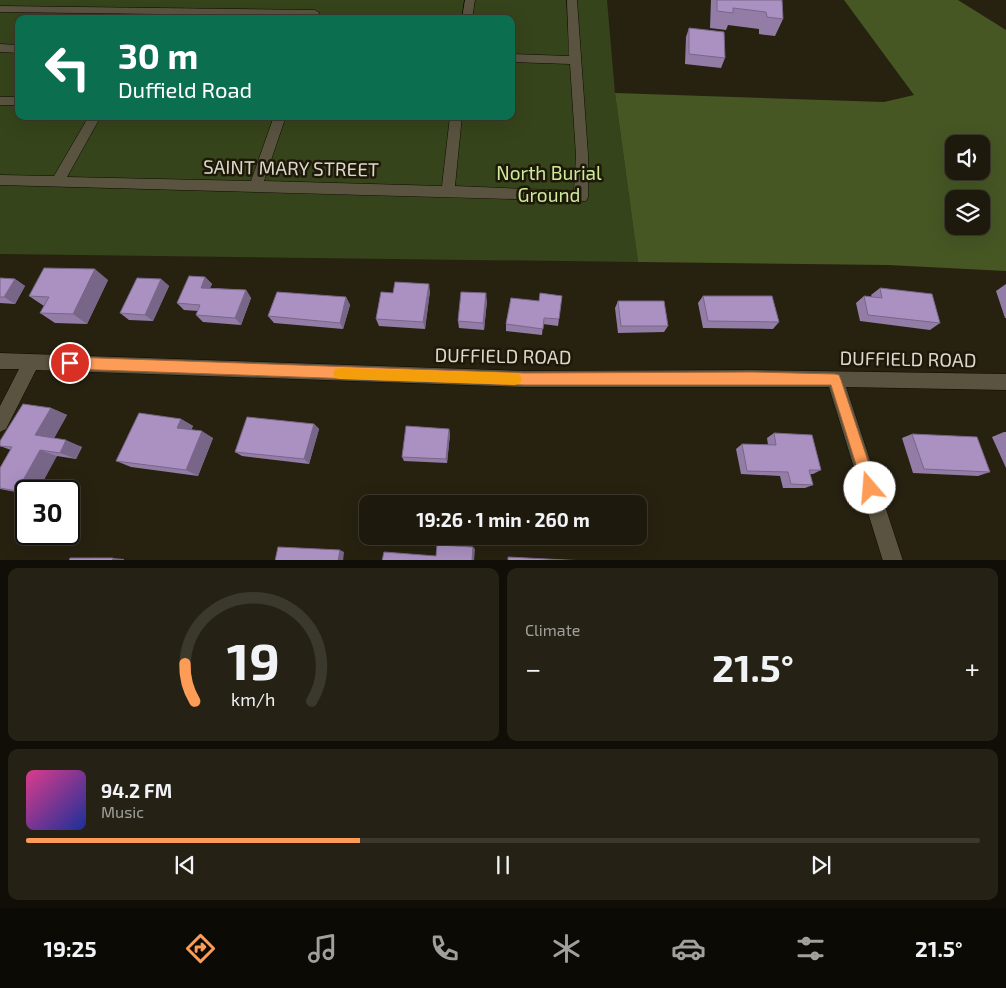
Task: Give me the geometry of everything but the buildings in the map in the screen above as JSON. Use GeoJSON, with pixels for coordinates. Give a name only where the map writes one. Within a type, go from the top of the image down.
{"type":"FeatureCollection","features":[{"type":"Feature","properties":{"kind":"street"},"geometry":{"type":"LineString","coordinates":[[0,9],[154,15],[163,0]]}},
{"type":"Feature","properties":{"kind":"street"},"geometry":{"type":"LineString","coordinates":[[314,15],[320,0]]}},
{"type":"Feature","properties":{"kind":"street"},"geometry":{"type":"LineString","coordinates":[[468,15],[470,0]]}},
{"type":"Feature","properties":{"kind":"street"},"geometry":{"type":"LineString","coordinates":[[515,58],[575,60],[572,0]]}},
{"type":"Feature","properties":{"kind":"street"},"geometry":{"type":"LineString","coordinates":[[0,48],[15,49]]}},
{"type":"Feature","properties":{"kind":"street","name":"SAINT MARY STREET"},"geometry":{"type":"LineString","coordinates":[[0,180],[581,196],[582,155],[575,60]]}},
{"type":"Feature","properties":{"kind":"street"},"geometry":{"type":"LineString","coordinates":[[0,101],[15,102]]}},
{"type":"Feature","properties":{"kind":"street"},"geometry":{"type":"LineString","coordinates":[[58,181],[93,120]]}},
{"type":"Feature","properties":{"kind":"street"},"geometry":{"type":"LineString","coordinates":[[256,186],[279,120]]}},
{"type":"Feature","properties":{"kind":"street"},"geometry":{"type":"LineString","coordinates":[[448,191],[456,120]]}},
{"type":"Feature","properties":{"kind":"street","name":"DUFFIELD ROAD"},"geometry":{"type":"LineString","coordinates":[[0,361],[525,379],[753,378],[1006,382]]}},
{"type":"Feature","properties":{"kind":"street"},"geometry":{"type":"LineString","coordinates":[[0,423],[32,362]]}},
{"type":"Feature","properties":{"kind":"street"},"geometry":{"type":"LineString","coordinates":[[835,380],[893,560]]}},
{"type":"Feature","properties":{"kind":"green space","name":"North Burial Ground"},"geometry":{"type":"Polygon","coordinates":[[[0,0],[607,0],[615,93],[638,262],[0,254],[0,0]]]}},
{"type":"Feature","properties":{"kind":"green space"},"geometry":{"type":"Polygon","coordinates":[[[844,0],[958,0],[1006,30],[1006,271],[888,265],[638,262],[615,93],[884,102],[914,95],[844,0]]]}},
{"type":"Feature","properties":{"kind":"slow traffic"},"geometry":{"type":"LineString","coordinates":[[340,374],[515,379]]}},
{"type":"Feature","properties":{"kind":"route"},"geometry":{"type":"LineString","coordinates":[[70,363],[337,374],[525,379],[753,378],[835,380],[870,488]]}}]}
